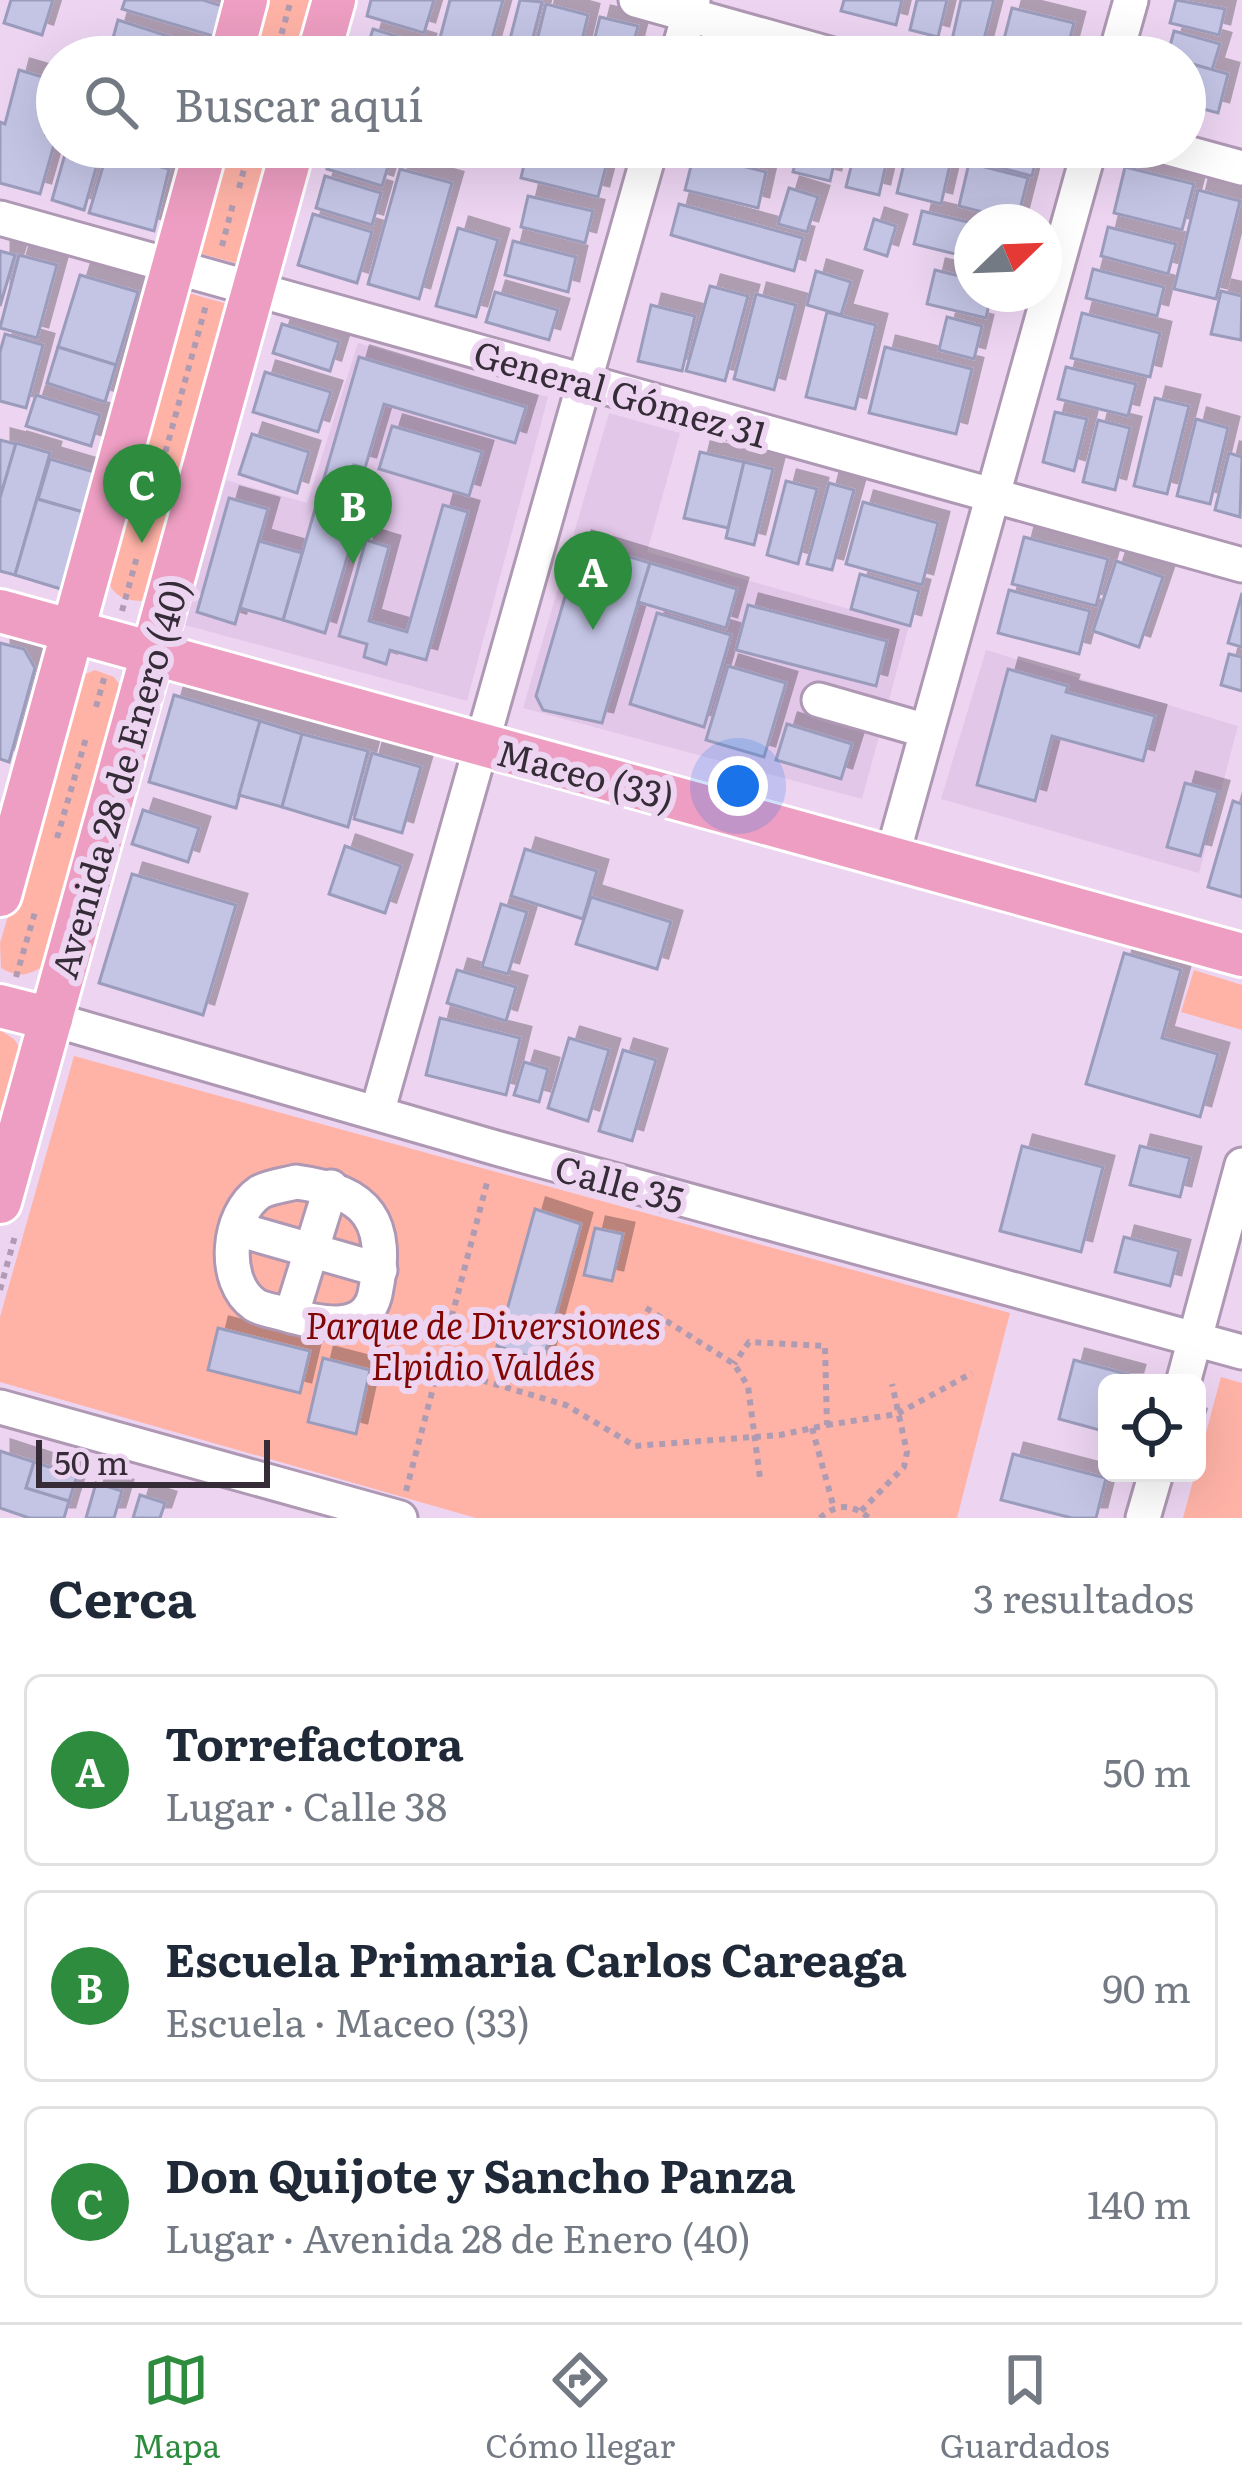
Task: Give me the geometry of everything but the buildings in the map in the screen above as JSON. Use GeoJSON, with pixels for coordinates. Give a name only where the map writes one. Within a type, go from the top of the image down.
{"type":"FeatureCollection","features":[{"type":"Feature","properties":{"kind":"main road"},"geometry":{"type":"LineString","coordinates":[[237,36],[246,0]]}},
{"type":"Feature","properties":{"kind":"main road"},"geometry":{"type":"LineString","coordinates":[[324,36],[334,0]]}},
{"type":"Feature","properties":{"kind":"main road","name":"Avenida 28 de Enero (40)"},"geometry":{"type":"LineString","coordinates":[[0,1202],[153,653],[213,278],[215,168]]}},
{"type":"Feature","properties":{"kind":"main road","name":"Avenida 28 de Enero (40)"},"geometry":{"type":"LineString","coordinates":[[0,895],[73,632],[213,278],[280,168]]}},
{"type":"Feature","properties":{"kind":"main road","name":"Maceo (33)"},"geometry":{"type":"LineString","coordinates":[[0,611],[1242,955]]}},
{"type":"Feature","properties":{"kind":"main road","name":"Calle 35"},"geometry":{"type":"LineString","coordinates":[[0,1006],[51,1019]]}},
{"type":"Feature","properties":{"kind":"street"},"geometry":{"type":"LineString","coordinates":[[636,0],[691,7],[777,36]]}},
{"type":"Feature","properties":{"kind":"street"},"geometry":{"type":"LineString","coordinates":[[1121,36],[1131,0]]}},
{"type":"Feature","properties":{"kind":"street"},"geometry":{"type":"LineString","coordinates":[[682,36],[691,7]]}},
{"type":"Feature","properties":{"kind":"street"},"geometry":{"type":"LineString","coordinates":[[1206,158],[1242,168]]}},
{"type":"Feature","properties":{"kind":"street"},"geometry":{"type":"LineString","coordinates":[[377,1113],[645,168]]}},
{"type":"Feature","properties":{"kind":"street"},"geometry":{"type":"LineString","coordinates":[[892,857],[1084,168]]}},
{"type":"Feature","properties":{"kind":"street","name":"General Gómez 31"},"geometry":{"type":"LineString","coordinates":[[0,218],[1242,565]]}},
{"type":"Feature","properties":{"kind":"street"},"geometry":{"type":"LineString","coordinates":[[819,700],[927,731]]}},
{"type":"Feature","properties":{"kind":"street","name":"Calle 35"},"geometry":{"type":"LineString","coordinates":[[51,1019],[496,1148],[1242,1352]]}},
{"type":"Feature","properties":{"kind":"street"},"geometry":{"type":"LineString","coordinates":[[1185,1374],[1242,1165]]}},
{"type":"Feature","properties":{"kind":"street"},"geometry":{"type":"LineString","coordinates":[[296,1182],[332,1187],[368,1212],[379,1233],[380,1270],[373,1304],[353,1321],[330,1324],[256,1306],[237,1286],[232,1253],[239,1216],[261,1192],[296,1182]]}},
{"type":"Feature","properties":{"kind":"street"},"geometry":{"type":"LineString","coordinates":[[290,1316],[332,1187]]}},
{"type":"Feature","properties":{"kind":"street"},"geometry":{"type":"LineString","coordinates":[[237,1229],[380,1270]]}},
{"type":"Feature","properties":{"kind":"street"},"geometry":{"type":"LineString","coordinates":[[0,1407],[399,1518]]}},
{"type":"Feature","properties":{"kind":"street"},"geometry":{"type":"LineString","coordinates":[[1144,1518],[1154,1482]]}},
{"type":"Feature","properties":{"kind":"path"},"geometry":{"type":"LineString","coordinates":[[281,36],[291,0]]}},
{"type":"Feature","properties":{"kind":"path"},"geometry":{"type":"LineString","coordinates":[[218,168],[239,188],[251,192]]}},
{"type":"Feature","properties":{"kind":"path"},"geometry":{"type":"LineString","coordinates":[[239,188],[244,168]]}},
{"type":"Feature","properties":{"kind":"path"},"geometry":{"type":"LineString","coordinates":[[219,200],[247,208]]}},
{"type":"Feature","properties":{"kind":"path"},"geometry":{"type":"LineString","coordinates":[[143,533],[233,204]]}},
{"type":"Feature","properties":{"kind":"path"},"geometry":{"type":"LineString","coordinates":[[130,529],[157,537]]}},
{"type":"Feature","properties":{"kind":"path"},"geometry":{"type":"LineString","coordinates":[[125,549],[151,557]]}},
{"type":"Feature","properties":{"kind":"path"},"geometry":{"type":"LineString","coordinates":[[82,702],[111,712]]}},
{"type":"Feature","properties":{"kind":"path"},"geometry":{"type":"LineString","coordinates":[[72,733],[100,743]]}},
{"type":"Feature","properties":{"kind":"path"},"geometry":{"type":"LineString","coordinates":[[399,1518],[496,1148]]}},
{"type":"Feature","properties":{"kind":"path"},"geometry":{"type":"LineString","coordinates":[[646,1308],[734,1364],[748,1386],[760,1478]]}},
{"type":"Feature","properties":{"kind":"path"},"geometry":{"type":"LineString","coordinates":[[734,1364],[749,1342],[825,1346],[827,1426]]}},
{"type":"Feature","properties":{"kind":"path"},"geometry":{"type":"LineString","coordinates":[[436,1367],[566,1406],[635,1446],[780,1435],[897,1414],[972,1373]]}},
{"type":"Feature","properties":{"kind":"path"},"geometry":{"type":"LineString","coordinates":[[861,1511],[904,1467],[908,1452],[892,1384]]}},
{"type":"Feature","properties":{"kind":"path"},"geometry":{"type":"LineString","coordinates":[[812,1429],[834,1508]]}},
{"type":"Feature","properties":{"kind":"path"},"geometry":{"type":"LineString","coordinates":[[820,1518],[834,1508],[848,1506],[869,1518]]}},
{"type":"Feature","properties":{"kind":"shaded area"},"geometry":{"type":"Polygon","coordinates":[[[358,343],[548,397],[467,701],[185,625],[226,480],[307,503],[358,343]]]}},
{"type":"Feature","properties":{"kind":"shaded area"},"geometry":{"type":"Polygon","coordinates":[[[609,413],[680,433],[647,552],[909,626],[862,799],[523,708],[609,413]]]}},
{"type":"Feature","properties":{"kind":"shaded area"},"geometry":{"type":"Polygon","coordinates":[[[986,650],[1238,726],[1199,873],[941,799],[986,650]]]}},
{"type":"Feature","properties":{"kind":"green space"},"geometry":{"type":"Polygon","coordinates":[[[264,0],[312,0],[302,36],[255,36],[264,0]]]}},
{"type":"Feature","properties":{"kind":"green space"},"geometry":{"type":"Polygon","coordinates":[[[218,168],[265,168],[239,264],[195,252],[218,168]]]}},
{"type":"Feature","properties":{"kind":"green space"},"geometry":{"type":"Polygon","coordinates":[[[185,292],[231,305],[152,593],[141,601],[129,600],[106,579],[185,292]]]}},
{"type":"Feature","properties":{"kind":"green space"},"geometry":{"type":"Polygon","coordinates":[[[95,670],[114,677],[124,691],[44,966],[27,974],[13,973],[1,968],[0,943],[78,677],[95,670]]]}},
{"type":"Feature","properties":{"kind":"green space"},"geometry":{"type":"Polygon","coordinates":[[[1194,970],[1242,985],[1242,1030],[1181,1012],[1194,970]]]}},
{"type":"Feature","properties":{"kind":"green space"},"geometry":{"type":"Polygon","coordinates":[[[0,1030],[22,1051],[0,1133],[0,1030]]]}},
{"type":"Feature","properties":{"kind":"green space","name":"Parque de Diversiones Elpidio Valdés"},"geometry":{"type":"Polygon","coordinates":[[[74,1056],[1010,1313],[957,1518],[476,1518],[0,1382],[0,1317],[74,1056]]]}},
{"type":"Feature","properties":{"kind":"green space"},"geometry":{"type":"Polygon","coordinates":[[[1221,1377],[1242,1383],[1242,1518],[1183,1518],[1193,1482],[1206,1482],[1206,1433],[1221,1377]]]}},
{"type":"Feature","properties":{"kind":"place","name":"Don Quijote y Sancho Panza"},"geometry":{"type":"Point","coordinates":[142,543]}},
{"type":"Feature","properties":{"kind":"place","name":"Escuela Primaria Carlos Careaga"},"geometry":{"type":"Point","coordinates":[353,564]}},
{"type":"Feature","properties":{"kind":"place","name":"Torrefactora"},"geometry":{"type":"Point","coordinates":[593,630]}}]}
